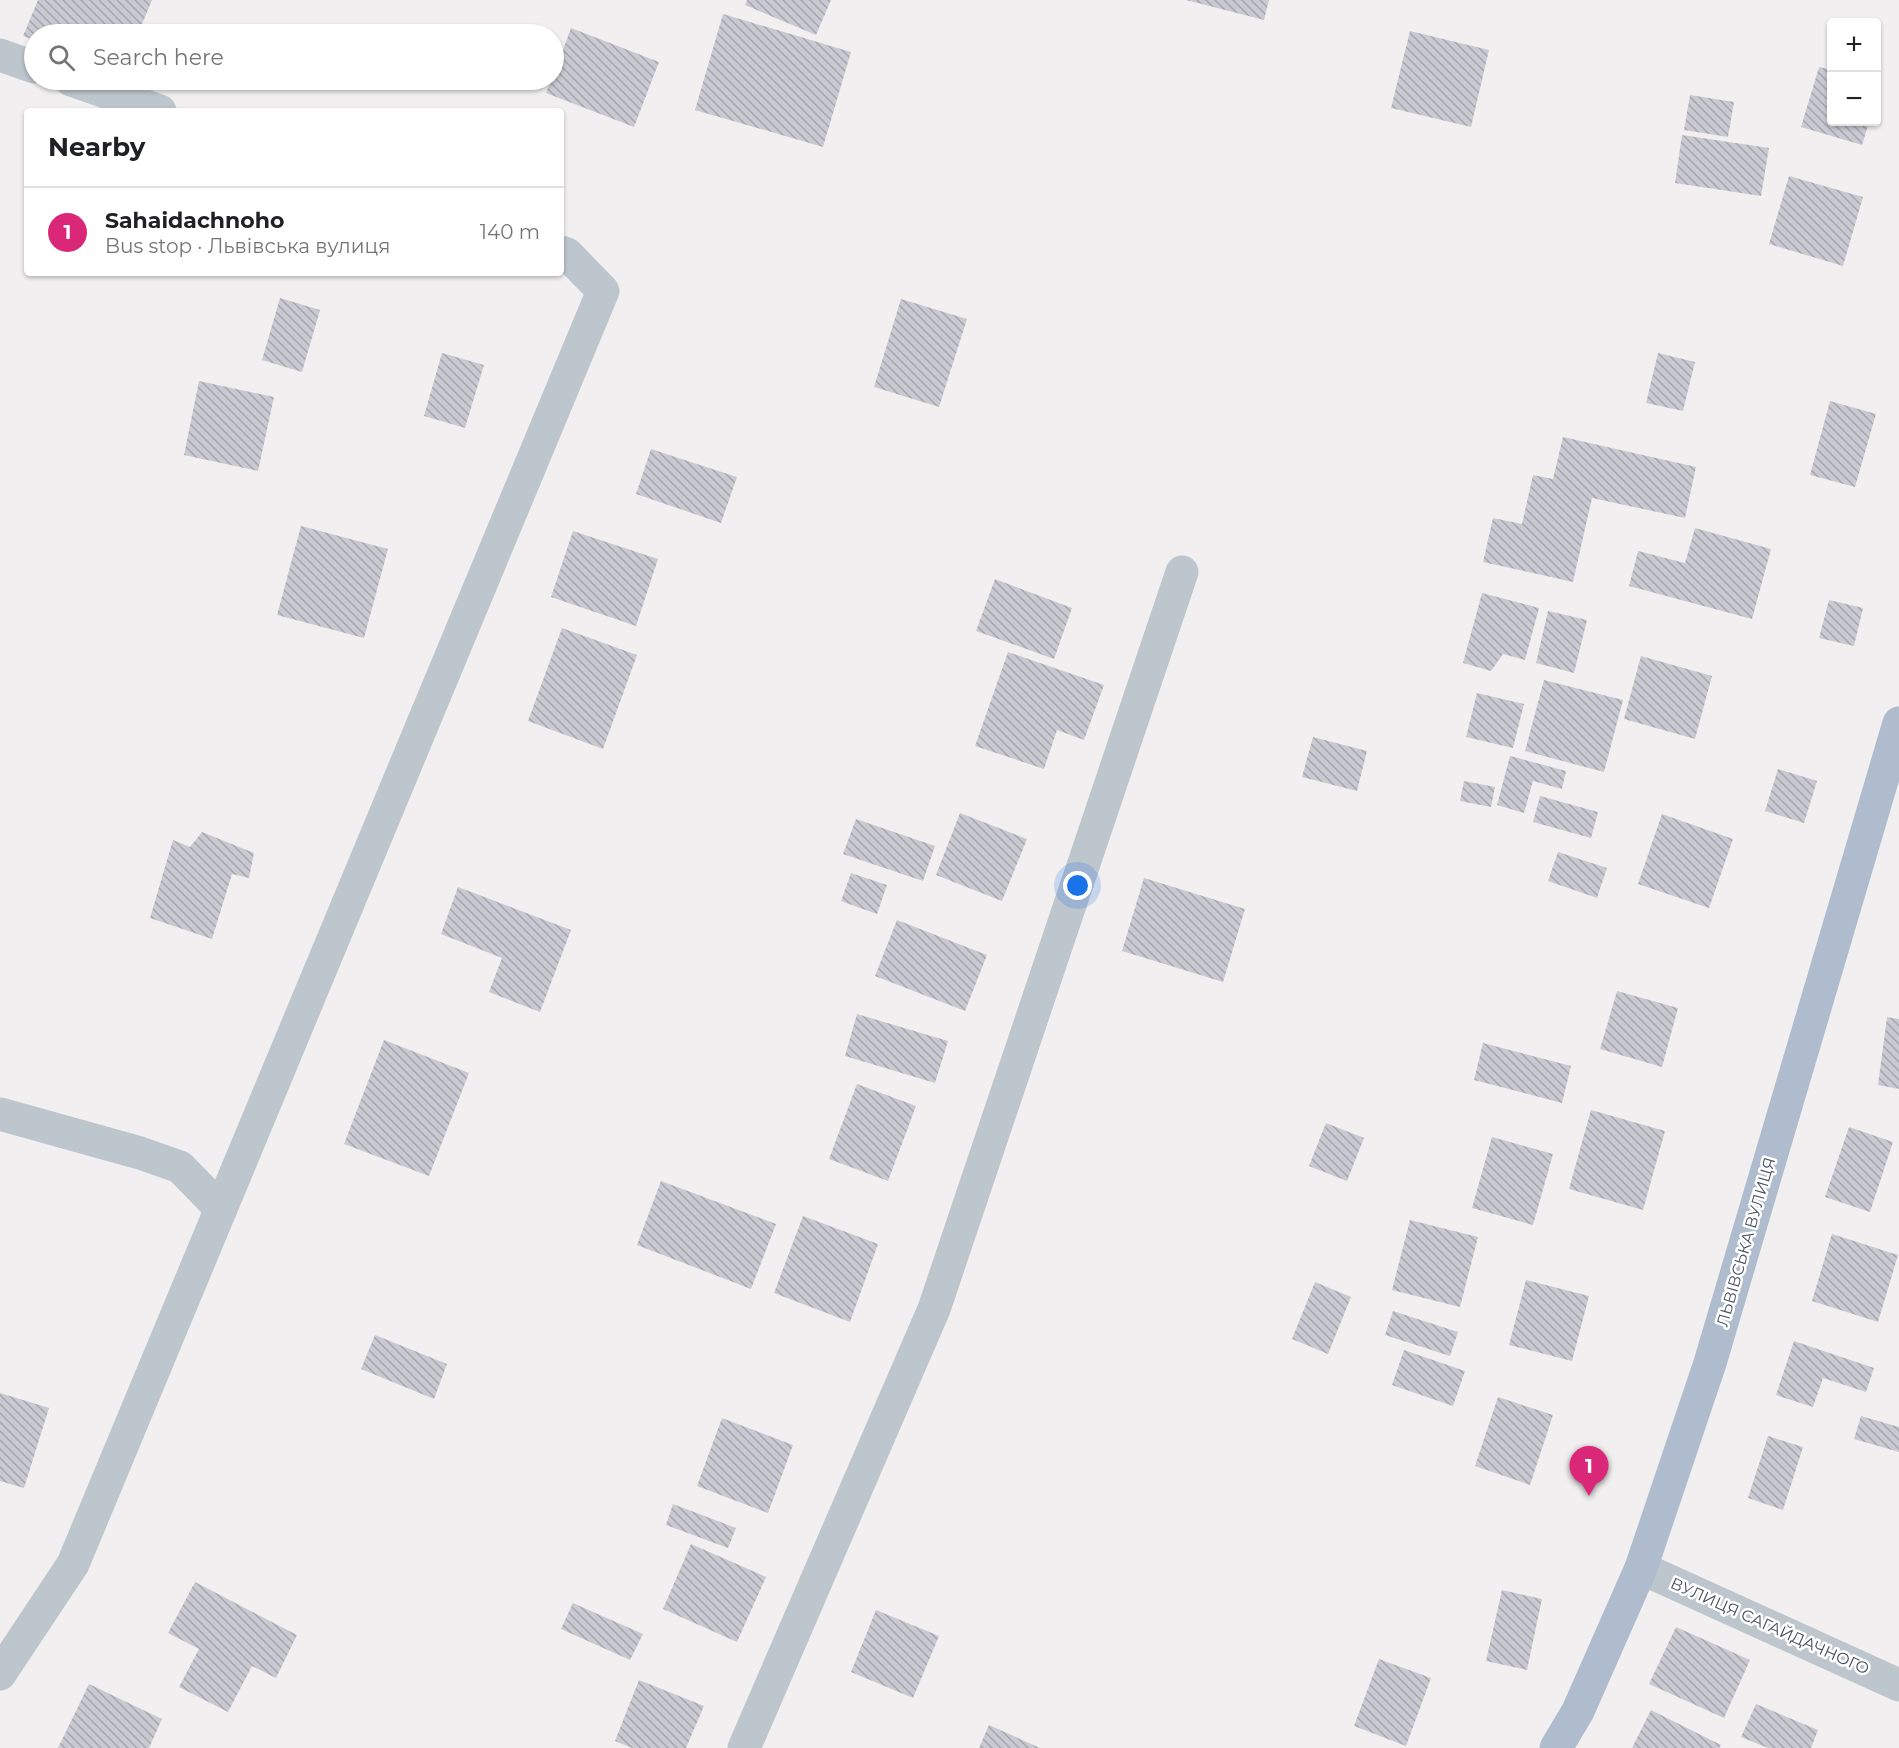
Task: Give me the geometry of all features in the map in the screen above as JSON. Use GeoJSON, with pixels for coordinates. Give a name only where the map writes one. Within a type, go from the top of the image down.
{"type":"FeatureCollection","features":[{"type":"Feature","properties":{"kind":"main road","name":"ЛЬВІВСЬКА ВУЛИЦЯ"},"geometry":{"type":"LineString","coordinates":[[1557,1748],[1578,1711],[1641,1568],[1710,1363],[1899,723]]}},
{"type":"Feature","properties":{"kind":"street"},"geometry":{"type":"LineString","coordinates":[[0,55],[24,63]]}},
{"type":"Feature","properties":{"kind":"street"},"geometry":{"type":"LineString","coordinates":[[100,90],[151,108]]}},
{"type":"Feature","properties":{"kind":"street"},"geometry":{"type":"LineString","coordinates":[[0,1674],[73,1564],[603,291],[564,253]]}},
{"type":"Feature","properties":{"kind":"street"},"geometry":{"type":"LineString","coordinates":[[744,1748],[934,1310],[1182,572]]}},
{"type":"Feature","properties":{"kind":"street"},"geometry":{"type":"LineString","coordinates":[[0,1114],[140,1153],[180,1167],[221,1209]]}},
{"type":"Feature","properties":{"kind":"street","name":"ВУЛИЦЯ САГАЙДАЧНОГО"},"geometry":{"type":"LineString","coordinates":[[1641,1568],[1899,1685]]}},
{"type":"Feature","properties":{"kind":"building"},"geometry":{"type":"Polygon","coordinates":[[[38,0],[152,0],[142,24],[28,24],[38,0]]]}},
{"type":"Feature","properties":{"kind":"building"},"geometry":{"type":"Polygon","coordinates":[[[747,0],[831,0],[816,35],[745,5],[747,0]]]}},
{"type":"Feature","properties":{"kind":"building"},"geometry":{"type":"Polygon","coordinates":[[[1186,0],[1269,0],[1264,20],[1186,0]]]}},
{"type":"Feature","properties":{"kind":"building"},"geometry":{"type":"Polygon","coordinates":[[[723,14],[851,52],[823,147],[695,110],[723,14]]]}},
{"type":"Feature","properties":{"kind":"building"},"geometry":{"type":"Polygon","coordinates":[[[571,28],[659,62],[634,127],[546,93],[547,90],[564,90],[564,47],[571,28]]]}},
{"type":"Feature","properties":{"kind":"building"},"geometry":{"type":"Polygon","coordinates":[[[1410,31],[1489,50],[1471,127],[1391,108],[1410,31]]]}},
{"type":"Feature","properties":{"kind":"building"},"geometry":{"type":"Polygon","coordinates":[[[1819,67],[1827,69],[1827,126],[1868,126],[1862,145],[1801,127],[1819,67]]]}},
{"type":"Feature","properties":{"kind":"building"},"geometry":{"type":"Polygon","coordinates":[[[1690,95],[1734,102],[1728,137],[1684,130],[1690,95]]]}},
{"type":"Feature","properties":{"kind":"building"},"geometry":{"type":"Polygon","coordinates":[[[1682,135],[1769,148],[1761,196],[1675,183],[1682,135]]]}},
{"type":"Feature","properties":{"kind":"building"},"geometry":{"type":"Polygon","coordinates":[[[1789,176],[1863,197],[1843,266],[1769,244],[1789,176]]]}},
{"type":"Feature","properties":{"kind":"building"},"geometry":{"type":"Polygon","coordinates":[[[280,298],[320,310],[302,372],[262,360],[280,298]]]}},
{"type":"Feature","properties":{"kind":"building"},"geometry":{"type":"Polygon","coordinates":[[[901,299],[967,319],[939,407],[874,387],[901,299]]]}},
{"type":"Feature","properties":{"kind":"building"},"geometry":{"type":"Polygon","coordinates":[[[442,353],[484,365],[465,428],[424,416],[442,353]]]}},
{"type":"Feature","properties":{"kind":"building"},"geometry":{"type":"Polygon","coordinates":[[[1658,353],[1695,362],[1683,411],[1646,403],[1658,353]]]}},
{"type":"Feature","properties":{"kind":"building"},"geometry":{"type":"Polygon","coordinates":[[[199,381],[274,397],[258,471],[184,455],[199,381]]]}},
{"type":"Feature","properties":{"kind":"building"},"geometry":{"type":"Polygon","coordinates":[[[1830,401],[1876,414],[1855,487],[1810,475],[1830,401]]]}},
{"type":"Feature","properties":{"kind":"building"},"geometry":{"type":"Polygon","coordinates":[[[1563,437],[1696,467],[1685,518],[1592,498],[1573,582],[1483,562],[1493,518],[1522,524],[1533,475],[1553,479],[1563,437]]]}},
{"type":"Feature","properties":{"kind":"building"},"geometry":{"type":"Polygon","coordinates":[[[651,449],[737,477],[721,523],[636,494],[651,449]]]}},
{"type":"Feature","properties":{"kind":"building"},"geometry":{"type":"Polygon","coordinates":[[[301,526],[388,549],[364,638],[277,615],[301,526]]]}},
{"type":"Feature","properties":{"kind":"building"},"geometry":{"type":"Polygon","coordinates":[[[1695,528],[1771,549],[1752,619],[1629,586],[1638,551],[1685,563],[1695,528]]]}},
{"type":"Feature","properties":{"kind":"building"},"geometry":{"type":"Polygon","coordinates":[[[573,531],[658,559],[636,626],[551,597],[573,531]]]}},
{"type":"Feature","properties":{"kind":"building"},"geometry":{"type":"Polygon","coordinates":[[[995,579],[1072,608],[1054,659],[976,631],[995,579]]]}},
{"type":"Feature","properties":{"kind":"building"},"geometry":{"type":"Polygon","coordinates":[[[1482,593],[1539,608],[1525,660],[1503,654],[1491,671],[1463,663],[1482,593]]]}},
{"type":"Feature","properties":{"kind":"building"},"geometry":{"type":"Polygon","coordinates":[[[1829,600],[1863,608],[1854,646],[1819,638],[1829,600]]]}},
{"type":"Feature","properties":{"kind":"building"},"geometry":{"type":"Polygon","coordinates":[[[1548,611],[1587,620],[1574,673],[1536,663],[1548,611]]]}},
{"type":"Feature","properties":{"kind":"building"},"geometry":{"type":"Polygon","coordinates":[[[562,628],[637,655],[603,749],[528,721],[562,628]]]}},
{"type":"Feature","properties":{"kind":"building"},"geometry":{"type":"Polygon","coordinates":[[[1008,652],[1104,685],[1084,740],[1057,730],[1044,769],[975,746],[1008,652]]]}},
{"type":"Feature","properties":{"kind":"building"},"geometry":{"type":"Polygon","coordinates":[[[1641,656],[1712,676],[1695,739],[1624,719],[1641,656]]]}},
{"type":"Feature","properties":{"kind":"building"},"geometry":{"type":"Polygon","coordinates":[[[1544,680],[1623,700],[1604,772],[1525,751],[1544,680]]]}},
{"type":"Feature","properties":{"kind":"building"},"geometry":{"type":"Polygon","coordinates":[[[1477,693],[1524,704],[1513,748],[1466,737],[1477,693]]]}},
{"type":"Feature","properties":{"kind":"building"},"geometry":{"type":"Polygon","coordinates":[[[1313,737],[1367,751],[1357,791],[1302,777],[1313,737]]]}},
{"type":"Feature","properties":{"kind":"building"},"geometry":{"type":"Polygon","coordinates":[[[1510,756],[1566,771],[1562,789],[1533,781],[1524,813],[1497,805],[1510,756]]]}},
{"type":"Feature","properties":{"kind":"building"},"geometry":{"type":"Polygon","coordinates":[[[1778,769],[1817,781],[1804,823],[1765,811],[1778,769]]]}},
{"type":"Feature","properties":{"kind":"building"},"geometry":{"type":"Polygon","coordinates":[[[1464,781],[1495,787],[1491,807],[1460,801],[1464,781]]]}},
{"type":"Feature","properties":{"kind":"building"},"geometry":{"type":"Polygon","coordinates":[[[1540,796],[1598,812],[1591,838],[1533,822],[1540,796]]]}},
{"type":"Feature","properties":{"kind":"building"},"geometry":{"type":"Polygon","coordinates":[[[960,813],[1027,839],[1002,901],[936,875],[960,813]]]}},
{"type":"Feature","properties":{"kind":"building"},"geometry":{"type":"Polygon","coordinates":[[[1662,814],[1733,839],[1709,908],[1638,884],[1662,814]]]}},
{"type":"Feature","properties":{"kind":"building"},"geometry":{"type":"Polygon","coordinates":[[[856,819],[935,846],[923,881],[843,854],[856,819]]]}},
{"type":"Feature","properties":{"kind":"building"},"geometry":{"type":"Polygon","coordinates":[[[202,832],[254,853],[249,878],[232,874],[212,939],[150,918],[173,840],[190,847],[202,832]]]}},
{"type":"Feature","properties":{"kind":"building"},"geometry":{"type":"Polygon","coordinates":[[[1558,852],[1607,868],[1597,898],[1548,881],[1558,852]]]}},
{"type":"Feature","properties":{"kind":"building"},"geometry":{"type":"Polygon","coordinates":[[[851,873],[887,885],[877,914],[841,901],[851,873]]]}},
{"type":"Feature","properties":{"kind":"building"},"geometry":{"type":"Polygon","coordinates":[[[1144,878],[1245,909],[1223,982],[1122,951],[1144,878]]]}},
{"type":"Feature","properties":{"kind":"building"},"geometry":{"type":"Polygon","coordinates":[[[458,887],[571,930],[540,1012],[489,992],[502,958],[441,934],[458,887]]]}},
{"type":"Feature","properties":{"kind":"building"},"geometry":{"type":"Polygon","coordinates":[[[897,920],[987,955],[965,1011],[875,976],[897,920]]]}},
{"type":"Feature","properties":{"kind":"building"},"geometry":{"type":"Polygon","coordinates":[[[1617,991],[1678,1008],[1662,1067],[1600,1049],[1617,991]]]}},
{"type":"Feature","properties":{"kind":"building"},"geometry":{"type":"Polygon","coordinates":[[[857,1014],[948,1041],[935,1083],[845,1056],[857,1014]]]}},
{"type":"Feature","properties":{"kind":"building"},"geometry":{"type":"Polygon","coordinates":[[[1887,1017],[1899,1019],[1899,1089],[1878,1085],[1887,1017]]]}},
{"type":"Feature","properties":{"kind":"building"},"geometry":{"type":"Polygon","coordinates":[[[384,1040],[469,1073],[429,1176],[344,1144],[384,1040]]]}},
{"type":"Feature","properties":{"kind":"building"},"geometry":{"type":"Polygon","coordinates":[[[1483,1043],[1571,1066],[1562,1103],[1474,1080],[1483,1043]]]}},
{"type":"Feature","properties":{"kind":"building"},"geometry":{"type":"Polygon","coordinates":[[[857,1084],[916,1106],[888,1181],[829,1159],[857,1084]]]}},
{"type":"Feature","properties":{"kind":"building"},"geometry":{"type":"Polygon","coordinates":[[[1591,1110],[1665,1131],[1643,1210],[1569,1189],[1591,1110]]]}},
{"type":"Feature","properties":{"kind":"building"},"geometry":{"type":"Polygon","coordinates":[[[1326,1123],[1364,1138],[1347,1181],[1309,1166],[1326,1123]]]}},
{"type":"Feature","properties":{"kind":"building"},"geometry":{"type":"Polygon","coordinates":[[[1849,1127],[1893,1142],[1870,1212],[1825,1197],[1849,1127]]]}},
{"type":"Feature","properties":{"kind":"building"},"geometry":{"type":"Polygon","coordinates":[[[1492,1137],[1553,1154],[1533,1225],[1472,1208],[1492,1137]]]}},
{"type":"Feature","properties":{"kind":"building"},"geometry":{"type":"Polygon","coordinates":[[[661,1181],[776,1224],[751,1289],[637,1245],[661,1181]]]}},
{"type":"Feature","properties":{"kind":"building"},"geometry":{"type":"Polygon","coordinates":[[[803,1216],[878,1244],[850,1322],[774,1293],[803,1216]]]}},
{"type":"Feature","properties":{"kind":"building"},"geometry":{"type":"Polygon","coordinates":[[[1410,1220],[1478,1237],[1460,1307],[1392,1290],[1410,1220]]]}},
{"type":"Feature","properties":{"kind":"building"},"geometry":{"type":"Polygon","coordinates":[[[1832,1234],[1898,1255],[1878,1322],[1812,1301],[1832,1234]]]}},
{"type":"Feature","properties":{"kind":"building"},"geometry":{"type":"Polygon","coordinates":[[[1526,1280],[1589,1296],[1572,1361],[1509,1345],[1526,1280]]]}},
{"type":"Feature","properties":{"kind":"building"},"geometry":{"type":"Polygon","coordinates":[[[1315,1282],[1351,1297],[1328,1354],[1292,1339],[1315,1282]]]}},
{"type":"Feature","properties":{"kind":"building"},"geometry":{"type":"Polygon","coordinates":[[[1393,1311],[1458,1332],[1450,1356],[1385,1335],[1393,1311]]]}},
{"type":"Feature","properties":{"kind":"building"},"geometry":{"type":"Polygon","coordinates":[[[375,1335],[447,1364],[434,1399],[361,1369],[375,1335]]]}},
{"type":"Feature","properties":{"kind":"building"},"geometry":{"type":"Polygon","coordinates":[[[1794,1341],[1874,1368],[1866,1392],[1823,1378],[1813,1407],[1776,1395],[1794,1341]]]}},
{"type":"Feature","properties":{"kind":"building"},"geometry":{"type":"Polygon","coordinates":[[[1404,1350],[1465,1371],[1453,1406],[1392,1385],[1404,1350]]]}},
{"type":"Feature","properties":{"kind":"building"},"geometry":{"type":"Polygon","coordinates":[[[0,1393],[49,1408],[24,1488],[0,1481],[0,1393]]]}},
{"type":"Feature","properties":{"kind":"building"},"geometry":{"type":"Polygon","coordinates":[[[1498,1397],[1553,1415],[1530,1485],[1475,1466],[1498,1397]]]}},
{"type":"Feature","properties":{"kind":"building"},"geometry":{"type":"Polygon","coordinates":[[[1861,1416],[1899,1427],[1899,1452],[1854,1439],[1861,1416]]]}},
{"type":"Feature","properties":{"kind":"building"},"geometry":{"type":"Polygon","coordinates":[[[722,1418],[793,1445],[768,1513],[697,1486],[722,1418]]]}},
{"type":"Feature","properties":{"kind":"building"},"geometry":{"type":"Polygon","coordinates":[[[1768,1436],[1803,1447],[1783,1510],[1748,1498],[1768,1436]]]}},
{"type":"Feature","properties":{"kind":"building"},"geometry":{"type":"Polygon","coordinates":[[[673,1504],[736,1528],[728,1548],[666,1525],[673,1504]]]}},
{"type":"Feature","properties":{"kind":"building"},"geometry":{"type":"Polygon","coordinates":[[[691,1544],[766,1577],[737,1642],[663,1609],[691,1544]]]}},
{"type":"Feature","properties":{"kind":"building"},"geometry":{"type":"Polygon","coordinates":[[[195,1582],[297,1635],[276,1678],[252,1666],[228,1712],[179,1687],[199,1649],[168,1633],[195,1582]]]}},
{"type":"Feature","properties":{"kind":"building"},"geometry":{"type":"Polygon","coordinates":[[[1502,1590],[1542,1599],[1527,1670],[1486,1661],[1502,1590]]]}},
{"type":"Feature","properties":{"kind":"building"},"geometry":{"type":"Polygon","coordinates":[[[573,1603],[643,1634],[630,1660],[561,1629],[573,1603]]]}},
{"type":"Feature","properties":{"kind":"building"},"geometry":{"type":"Polygon","coordinates":[[[876,1610],[939,1636],[913,1698],[851,1672],[876,1610]]]}},
{"type":"Feature","properties":{"kind":"building"},"geometry":{"type":"Polygon","coordinates":[[[1676,1627],[1750,1660],[1724,1718],[1649,1684],[1676,1627]]]}},
{"type":"Feature","properties":{"kind":"building"},"geometry":{"type":"Polygon","coordinates":[[[1379,1659],[1431,1678],[1406,1746],[1354,1726],[1379,1659]]]}},
{"type":"Feature","properties":{"kind":"building"},"geometry":{"type":"Polygon","coordinates":[[[639,1680],[704,1706],[686,1748],[632,1748],[615,1741],[639,1680]]]}},
{"type":"Feature","properties":{"kind":"building"},"geometry":{"type":"Polygon","coordinates":[[[89,1684],[162,1719],[149,1748],[58,1748],[89,1684]]]}},
{"type":"Feature","properties":{"kind":"building"},"geometry":{"type":"Polygon","coordinates":[[[1756,1704],[1818,1730],[1811,1748],[1768,1748],[1741,1737],[1756,1704]]]}},
{"type":"Feature","properties":{"kind":"building"},"geometry":{"type":"Polygon","coordinates":[[[1651,1710],[1721,1745],[1719,1748],[1632,1748],[1651,1710]]]}},
{"type":"Feature","properties":{"kind":"building"},"geometry":{"type":"Polygon","coordinates":[[[989,1725],[1040,1748],[979,1748],[989,1725]]]}},
{"type":"Feature","properties":{"kind":"place","name":"Sahaidachnoho"},"geometry":{"type":"Point","coordinates":[1589,1496]}}]}
